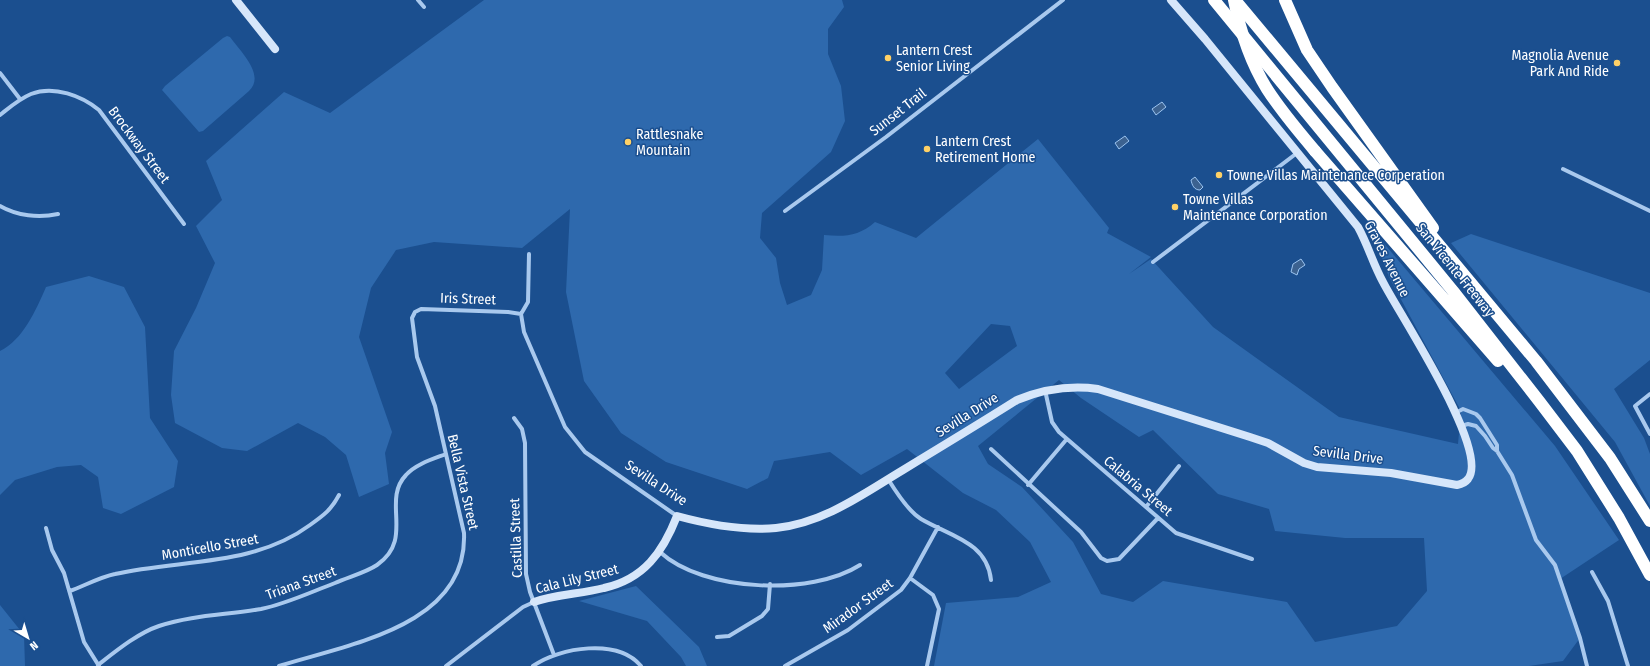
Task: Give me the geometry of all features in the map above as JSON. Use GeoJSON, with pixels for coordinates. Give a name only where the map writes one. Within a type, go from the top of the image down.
{"type":"FeatureCollection","features":[{"type":"Feature","properties":{"kind":"highway","name":"San Vicente Freeway"},"geometry":{"type":"LineString","coordinates":[[1214,0],[1453,291],[1577,451],[1619,518],[1650,575]]}},
{"type":"Feature","properties":{"kind":"highway","name":"San Vicente Freeway"},"geometry":{"type":"LineString","coordinates":[[1234,0],[1536,361],[1610,458],[1650,521]]}},
{"type":"Feature","properties":{"kind":"highway"},"geometry":{"type":"LineString","coordinates":[[1234,0],[1245,40],[1267,89],[1287,118],[1577,451]]}},
{"type":"Feature","properties":{"kind":"highway"},"geometry":{"type":"LineString","coordinates":[[1285,0],[1307,50],[1434,230],[1448,256]]}},
{"type":"Feature","properties":{"kind":"street"},"geometry":{"type":"LineString","coordinates":[[236,0],[275,48]]}},
{"type":"Feature","properties":{"kind":"street"},"geometry":{"type":"LineString","coordinates":[[418,0],[424,7]]}},
{"type":"Feature","properties":{"kind":"street","name":"Sunset Trail"},"geometry":{"type":"LineString","coordinates":[[785,211],[886,137],[1062,0]]}},
{"type":"Feature","properties":{"kind":"street","name":"Graves Avenue"},"geometry":{"type":"LineString","coordinates":[[1171,0],[1205,39],[1358,227],[1371,252],[1382,281],[1435,373],[1455,413]]}},
{"type":"Feature","properties":{"kind":"street"},"geometry":{"type":"LineString","coordinates":[[0,73],[20,99]]}},
{"type":"Feature","properties":{"kind":"street","name":"Brockway Street"},"geometry":{"type":"LineString","coordinates":[[0,115],[20,99],[33,93],[56,92],[79,98],[93,106],[99,110],[184,224]]}},
{"type":"Feature","properties":{"kind":"street"},"geometry":{"type":"LineString","coordinates":[[1153,262],[1297,153]]}},
{"type":"Feature","properties":{"kind":"street"},"geometry":{"type":"LineString","coordinates":[[1563,169],[1650,211]]}},
{"type":"Feature","properties":{"kind":"street"},"geometry":{"type":"LineString","coordinates":[[0,206],[24,215],[45,216],[58,214]]}},
{"type":"Feature","properties":{"kind":"street"},"geometry":{"type":"LineString","coordinates":[[521,314],[528,302],[529,254]]}},
{"type":"Feature","properties":{"kind":"street","name":"Iris Street"},"geometry":{"type":"LineString","coordinates":[[415,312],[421,309],[508,312],[521,314]]}},
{"type":"Feature","properties":{"kind":"street","name":"Bella Vista Street"},"geometry":{"type":"LineString","coordinates":[[280,666],[396,629],[434,604],[445,593],[454,580],[461,565],[465,541],[464,532],[434,406],[417,357],[412,318],[415,312]]}},
{"type":"Feature","properties":{"kind":"street","name":"Sevilla Drive"},"geometry":{"type":"LineString","coordinates":[[521,314],[524,332],[565,427],[585,452],[677,516],[712,525],[747,528],[777,528],[811,520],[836,509],[888,479],[1017,400],[1045,390],[1073,386],[1098,389],[1250,437],[1268,444],[1304,463],[1317,467],[1391,473],[1457,485],[1464,483],[1469,479],[1471,471],[1468,444],[1455,413]]}},
{"type":"Feature","properties":{"kind":"street","name":"Calabria Street"},"geometry":{"type":"LineString","coordinates":[[1045,390],[1052,422],[1066,440],[1176,533],[1252,559]]}},
{"type":"Feature","properties":{"kind":"street"},"geometry":{"type":"LineString","coordinates":[[1650,394],[1635,406],[1650,434]]}},
{"type":"Feature","properties":{"kind":"street"},"geometry":{"type":"LineString","coordinates":[[1455,413],[1463,409],[1476,414],[1494,439],[1498,451],[1512,475],[1536,540],[1556,565],[1580,638],[1586,666]]}},
{"type":"Feature","properties":{"kind":"street","name":"Castilla Street"},"geometry":{"type":"LineString","coordinates":[[514,418],[522,429],[525,443],[526,574],[534,602],[554,655]]}},
{"type":"Feature","properties":{"kind":"street"},"geometry":{"type":"LineString","coordinates":[[1461,426],[1468,424],[1476,426],[1486,436],[1492,448],[1498,451]]}},
{"type":"Feature","properties":{"kind":"street"},"geometry":{"type":"LineString","coordinates":[[1028,485],[1066,440]]}},
{"type":"Feature","properties":{"kind":"street"},"geometry":{"type":"LineString","coordinates":[[991,449],[1028,485],[1081,532],[1101,558],[1107,561],[1114,562],[1119,559],[1158,518]]}},
{"type":"Feature","properties":{"kind":"street","name":"Triana Street"},"geometry":{"type":"LineString","coordinates":[[99,665],[137,637],[158,626],[181,620],[277,605],[372,568],[386,557],[395,541],[397,528],[396,498],[399,488],[406,475],[418,466],[446,454]]}},
{"type":"Feature","properties":{"kind":"street"},"geometry":{"type":"LineString","coordinates":[[1146,507],[1179,466]]}},
{"type":"Feature","properties":{"kind":"street"},"geometry":{"type":"LineString","coordinates":[[888,479],[910,510],[920,519],[938,527],[977,550],[990,567],[991,580]]}},
{"type":"Feature","properties":{"kind":"street","name":"Monticello Street"},"geometry":{"type":"LineString","coordinates":[[70,591],[114,574],[232,557],[267,549],[298,534],[331,510],[339,495]]}},
{"type":"Feature","properties":{"kind":"street","name":"Cala Lily Street"},"geometry":{"type":"LineString","coordinates":[[446,666],[523,608],[534,602],[546,598],[604,589],[620,583],[643,570],[660,552],[677,516]]}},
{"type":"Feature","properties":{"kind":"street","name":"Mirador Street"},"geometry":{"type":"LineString","coordinates":[[785,666],[848,630],[901,590],[910,578],[938,527]]}},
{"type":"Feature","properties":{"kind":"street"},"geometry":{"type":"LineString","coordinates":[[46,528],[52,550],[64,573],[70,591],[84,642],[99,665]]}},
{"type":"Feature","properties":{"kind":"street"},"geometry":{"type":"LineString","coordinates":[[660,552],[668,559],[704,576],[744,584],[795,584],[821,580],[846,574],[860,565]]}},
{"type":"Feature","properties":{"kind":"street"},"geometry":{"type":"LineString","coordinates":[[1592,572],[1608,601],[1628,666]]}},
{"type":"Feature","properties":{"kind":"street"},"geometry":{"type":"LineString","coordinates":[[910,578],[933,595],[939,609],[927,666]]}},
{"type":"Feature","properties":{"kind":"street"},"geometry":{"type":"LineString","coordinates":[[717,637],[729,636],[762,616],[768,609],[770,584]]}},
{"type":"Feature","properties":{"kind":"street"},"geometry":{"type":"LineString","coordinates":[[533,666],[543,659],[562,652],[611,648],[629,656],[640,666]]}},
{"type":"Feature","properties":{"kind":"shaded area"},"geometry":{"type":"Polygon","coordinates":[[[484,0],[842,0],[844,7],[828,29],[828,54],[841,86],[845,121],[831,152],[762,213],[760,238],[776,258],[780,283],[787,305],[811,295],[822,270],[824,235],[839,236],[857,233],[875,222],[916,238],[1038,139],[1109,228],[1107,233],[1151,257],[1129,274],[1151,259],[1213,327],[1339,417],[1458,444],[1461,411],[1389,277],[1371,228],[1555,446],[1619,540],[1560,579],[1580,638],[1563,661],[1529,666],[934,666],[946,603],[1018,597],[1051,582],[1030,542],[996,510],[963,493],[907,449],[861,475],[830,452],[774,461],[768,478],[747,489],[666,462],[621,433],[584,381],[566,292],[570,209],[522,248],[434,242],[396,250],[371,288],[359,337],[392,432],[385,453],[389,484],[359,497],[346,455],[325,437],[298,423],[247,451],[222,448],[175,423],[171,395],[174,351],[196,308],[215,263],[196,226],[222,200],[206,161],[284,92],[330,113],[484,0]],[[991,324],[945,373],[959,389],[1017,346],[1010,326],[991,324]],[[1059,380],[978,446],[988,464],[1022,487],[1073,542],[1101,594],[1133,602],[1163,581],[1287,602],[1315,642],[1397,626],[1427,591],[1424,538],[1345,538],[1275,531],[1269,509],[1218,494],[1153,430],[1139,437],[1081,398],[1059,380]]]}},
{"type":"Feature","properties":{"kind":"shaded area"},"geometry":{"type":"Polygon","coordinates":[[[227,36],[230,37],[250,63],[255,78],[253,85],[249,91],[203,131],[199,132],[162,90],[227,36]]]}},
{"type":"Feature","properties":{"kind":"shaded area"},"geometry":{"type":"Polygon","coordinates":[[[1162,102],[1166,107],[1156,115],[1152,109],[1162,102]]]}},
{"type":"Feature","properties":{"kind":"shaded area"},"geometry":{"type":"Polygon","coordinates":[[[1125,136],[1129,141],[1119,149],[1115,143],[1125,136]]]}},
{"type":"Feature","properties":{"kind":"shaded area"},"geometry":{"type":"Polygon","coordinates":[[[1195,177],[1203,187],[1200,190],[1195,188],[1192,184],[1191,180],[1195,177]]]}},
{"type":"Feature","properties":{"kind":"shaded area"},"geometry":{"type":"Polygon","coordinates":[[[1471,234],[1650,293],[1650,360],[1614,389],[1644,438],[1650,454],[1650,506],[1615,442],[1451,243],[1471,234]]]}},
{"type":"Feature","properties":{"kind":"shaded area"},"geometry":{"type":"Polygon","coordinates":[[[1301,259],[1305,265],[1299,269],[1297,275],[1291,272],[1293,264],[1301,259]]]}},
{"type":"Feature","properties":{"kind":"shaded area"},"geometry":{"type":"Polygon","coordinates":[[[89,276],[124,287],[145,327],[150,418],[178,461],[174,487],[121,514],[103,508],[98,477],[81,465],[57,467],[15,480],[0,495],[0,351],[15,340],[28,324],[46,287],[89,276]]]}},
{"type":"Feature","properties":{"kind":"shaded area"},"geometry":{"type":"Polygon","coordinates":[[[636,586],[699,647],[707,666],[686,666],[681,657],[647,621],[579,601],[636,586]]]}},
{"type":"Feature","properties":{"kind":"shaded area"},"geometry":{"type":"Polygon","coordinates":[[[0,605],[24,635],[25,666],[0,666],[0,605]]]}},
{"type":"Feature","properties":{"kind":"place","name":"Lantern Crest Senior Living"},"geometry":{"type":"Point","coordinates":[888,58]}},
{"type":"Feature","properties":{"kind":"place","name":"Magnolia Avenue Park And Ride"},"geometry":{"type":"Point","coordinates":[1617,63]}},
{"type":"Feature","properties":{"kind":"place","name":"Rattlesnake Mountain"},"geometry":{"type":"Point","coordinates":[628,142]}},
{"type":"Feature","properties":{"kind":"place","name":"Lantern Crest Retirement Home"},"geometry":{"type":"Point","coordinates":[927,149]}},
{"type":"Feature","properties":{"kind":"place","name":"Towne Villas Maintenance Corperation"},"geometry":{"type":"Point","coordinates":[1219,175]}},
{"type":"Feature","properties":{"kind":"place","name":"Towne Villas Maintenance Corporation"},"geometry":{"type":"Point","coordinates":[1175,207]}}]}
